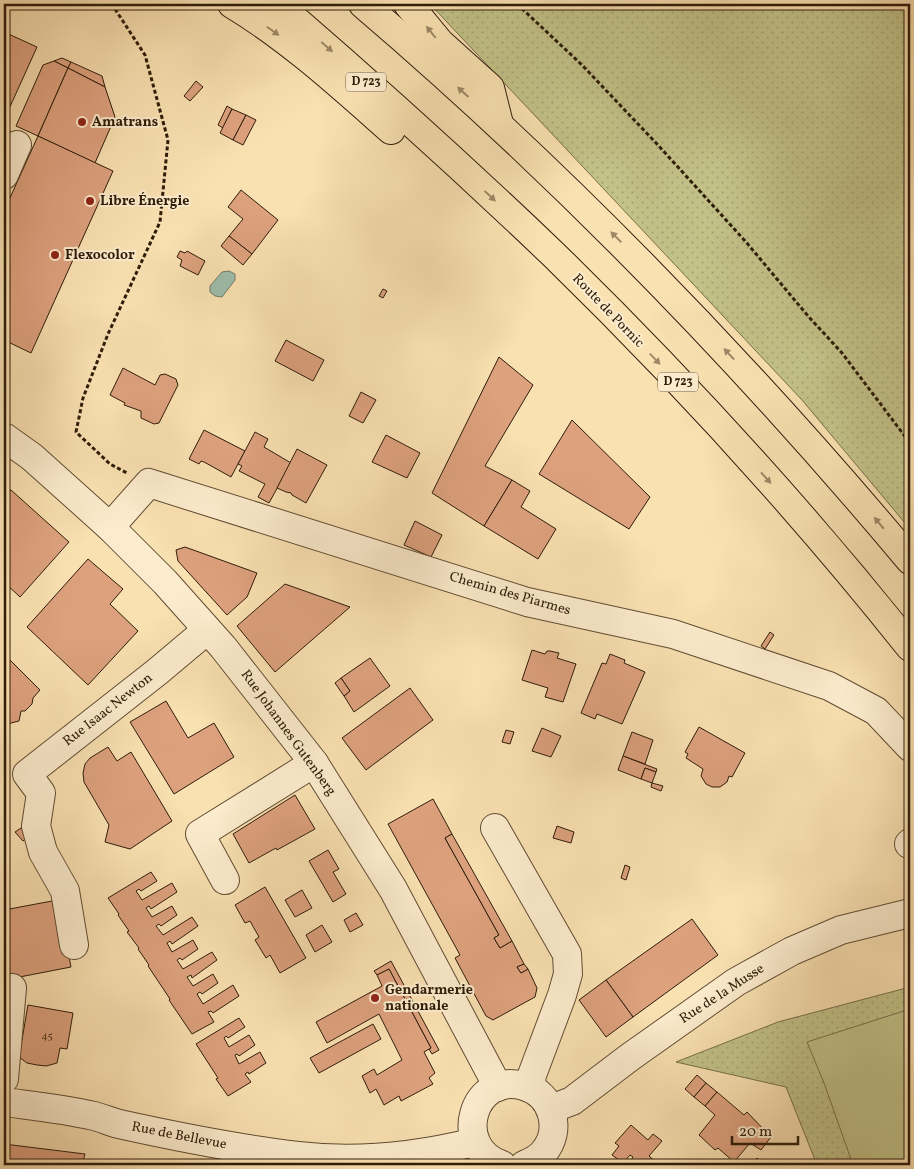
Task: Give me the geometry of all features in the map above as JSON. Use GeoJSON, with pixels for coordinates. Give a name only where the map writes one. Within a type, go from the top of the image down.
{"type":"FeatureCollection","features":[{"type":"Feature","properties":{"kind":"highway"},"geometry":{"type":"LineString","coordinates":[[232,4],[285,39],[412,148],[454,162]]}},
{"type":"Feature","properties":{"kind":"highway","name":"Route de Pornic"},"geometry":{"type":"LineString","coordinates":[[277,4],[352,69],[553,254],[707,413],[825,544],[910,647]]}},
{"type":"Feature","properties":{"kind":"highway"},"geometry":{"type":"LineString","coordinates":[[363,4],[499,124],[609,230],[698,322],[814,447],[910,560]]}},
{"type":"Feature","properties":{"kind":"highway"},"geometry":{"type":"LineString","coordinates":[[408,4],[440,43],[490,88],[499,124]]}},
{"type":"Feature","properties":{"kind":"street"},"geometry":{"type":"LineString","coordinates":[[4,175],[17,145]]}},
{"type":"Feature","properties":{"kind":"street","name":"Rue Johannes Gutenberg"},"geometry":{"type":"LineString","coordinates":[[4,437],[32,457],[110,527],[165,582],[223,647],[314,762],[393,889],[498,1087]]}},
{"type":"Feature","properties":{"kind":"street"},"geometry":{"type":"LineString","coordinates":[[110,527],[149,483]]}},
{"type":"Feature","properties":{"kind":"street","name":"Chemin des Piarmes"},"geometry":{"type":"LineString","coordinates":[[149,483],[527,602],[672,634],[828,686],[876,711],[910,747]]}},
{"type":"Feature","properties":{"kind":"street","name":"Rue Isaac Newton"},"geometry":{"type":"LineString","coordinates":[[74,945],[65,892],[42,852],[36,826],[41,793],[27,774],[208,630]]}},
{"type":"Feature","properties":{"kind":"street"},"geometry":{"type":"LineString","coordinates":[[225,880],[200,834],[314,762]]}},
{"type":"Feature","properties":{"kind":"street"},"geometry":{"type":"LineString","coordinates":[[495,828],[567,954],[568,974],[532,1075],[530,1088]]}},
{"type":"Feature","properties":{"kind":"street","name":"Rue de la Musse"},"geometry":{"type":"LineString","coordinates":[[551,1109],[572,1101],[630,1057],[736,982],[792,951],[841,930],[910,913]]}},
{"type":"Feature","properties":{"kind":"street"},"geometry":{"type":"LineString","coordinates":[[4,1079],[12,988]]}},
{"type":"Feature","properties":{"kind":"street"},"geometry":{"type":"LineString","coordinates":[[502,1165],[487,1158],[475,1142],[472,1126],[475,1110],[488,1092],[498,1087],[514,1084],[530,1088],[543,1097],[551,1109],[554,1121],[549,1145],[531,1164]]}},
{"type":"Feature","properties":{"kind":"street","name":"Rue de Bellevue"},"geometry":{"type":"LineString","coordinates":[[4,1102],[95,1116],[117,1123],[239,1147],[334,1162],[451,1148],[475,1142]]}},
{"type":"Feature","properties":{"kind":"path"},"geometry":{"type":"LineString","coordinates":[[103,4],[115,9],[145,55],[168,140],[160,222],[108,334],[83,398],[76,432],[110,464],[149,483]]}},
{"type":"Feature","properties":{"kind":"path"},"geometry":{"type":"LineString","coordinates":[[517,4],[589,72],[746,242],[808,316],[842,353],[910,443]]}},
{"type":"Feature","properties":{"kind":"green space"},"geometry":{"type":"Polygon","coordinates":[[[430,4],[910,4],[910,529],[802,400],[430,4]]]}},
{"type":"Feature","properties":{"kind":"green space"},"geometry":{"type":"Polygon","coordinates":[[[910,987],[910,1165],[817,1165],[786,1087],[676,1062],[778,1022],[910,987]]]}},
{"type":"Feature","properties":{"kind":"green space"},"geometry":{"type":"Polygon","coordinates":[[[910,1009],[910,1165],[853,1165],[824,1083],[807,1042],[910,1009]]]}},
{"type":"Feature","properties":{"kind":"shaded area"},"geometry":{"type":"Polygon","coordinates":[[[229,271],[235,274],[235,280],[222,297],[215,296],[210,292],[210,286],[222,272],[229,271]]]}},
{"type":"Feature","properties":{"kind":"building"},"geometry":{"type":"Polygon","coordinates":[[[4,32],[37,47],[4,120],[4,32]]]}},
{"type":"Feature","properties":{"kind":"building"},"geometry":{"type":"Polygon","coordinates":[[[62,58],[71,62],[68,68],[54,61],[62,58]]]}},
{"type":"Feature","properties":{"kind":"building"},"geometry":{"type":"Polygon","coordinates":[[[54,61],[68,68],[38,136],[16,126],[43,65],[54,61]]]}},
{"type":"Feature","properties":{"kind":"building"},"geometry":{"type":"Polygon","coordinates":[[[71,62],[102,76],[105,87],[68,68],[71,62]]]}},
{"type":"Feature","properties":{"kind":"building"},"geometry":{"type":"Polygon","coordinates":[[[68,68],[105,87],[115,117],[95,163],[38,136],[68,68]]]}},
{"type":"Feature","properties":{"kind":"building"},"geometry":{"type":"Polygon","coordinates":[[[196,81],[203,87],[190,101],[184,96],[196,81]]]}},
{"type":"Feature","properties":{"kind":"building"},"geometry":{"type":"Polygon","coordinates":[[[227,106],[232,109],[223,128],[218,125],[227,106]]]}},
{"type":"Feature","properties":{"kind":"building"},"geometry":{"type":"Polygon","coordinates":[[[232,109],[246,115],[233,140],[220,133],[232,109]]]}},
{"type":"Feature","properties":{"kind":"building"},"geometry":{"type":"Polygon","coordinates":[[[246,115],[256,120],[243,145],[233,140],[246,115]]]}},
{"type":"Feature","properties":{"kind":"building"},"geometry":{"type":"Polygon","coordinates":[[[38,136],[113,171],[31,353],[4,340],[4,211],[38,136]]]}},
{"type":"Feature","properties":{"kind":"building"},"geometry":{"type":"Polygon","coordinates":[[[241,190],[278,220],[252,254],[229,236],[243,219],[228,207],[241,190]]]}},
{"type":"Feature","properties":{"kind":"building"},"geometry":{"type":"Polygon","coordinates":[[[229,236],[252,254],[243,265],[221,246],[229,236]]]}},
{"type":"Feature","properties":{"kind":"building"},"geometry":{"type":"Polygon","coordinates":[[[180,251],[185,253],[187,251],[205,261],[198,275],[180,266],[182,260],[177,257],[180,251]]]}},
{"type":"Feature","properties":{"kind":"building"},"geometry":{"type":"Polygon","coordinates":[[[383,289],[387,291],[383,298],[379,296],[383,289]]]}},
{"type":"Feature","properties":{"kind":"building"},"geometry":{"type":"Polygon","coordinates":[[[286,340],[324,360],[313,381],[275,361],[286,340]]]}},
{"type":"Feature","properties":{"kind":"building"},"geometry":{"type":"Polygon","coordinates":[[[499,357],[533,385],[485,466],[512,480],[484,526],[432,493],[499,357]]]}},
{"type":"Feature","properties":{"kind":"building"},"geometry":{"type":"Polygon","coordinates":[[[123,368],[155,385],[160,375],[165,374],[176,379],[178,385],[159,423],[154,424],[141,418],[141,411],[124,405],[125,403],[110,395],[123,368]]]}},
{"type":"Feature","properties":{"kind":"building"},"geometry":{"type":"Polygon","coordinates":[[[361,392],[376,400],[363,423],[349,416],[361,392]]]}},
{"type":"Feature","properties":{"kind":"building"},"geometry":{"type":"Polygon","coordinates":[[[572,420],[650,497],[629,529],[539,474],[572,420]]]}},
{"type":"Feature","properties":{"kind":"building"},"geometry":{"type":"Polygon","coordinates":[[[204,430],[245,451],[231,477],[204,462],[201,461],[199,464],[189,459],[204,430]]]}},
{"type":"Feature","properties":{"kind":"building"},"geometry":{"type":"Polygon","coordinates":[[[255,432],[268,439],[264,447],[291,463],[269,503],[258,497],[265,484],[239,471],[242,466],[238,464],[255,432]]]}},
{"type":"Feature","properties":{"kind":"building"},"geometry":{"type":"Polygon","coordinates":[[[386,435],[420,453],[407,478],[372,462],[386,435]]]}},
{"type":"Feature","properties":{"kind":"building"},"geometry":{"type":"Polygon","coordinates":[[[297,449],[327,465],[306,503],[291,493],[277,488],[297,449]]]}},
{"type":"Feature","properties":{"kind":"building"},"geometry":{"type":"Polygon","coordinates":[[[512,480],[530,491],[521,507],[556,529],[538,559],[484,526],[512,480]]]}},
{"type":"Feature","properties":{"kind":"building"},"geometry":{"type":"Polygon","coordinates":[[[11,490],[69,542],[20,597],[4,582],[4,491],[11,490]]]}},
{"type":"Feature","properties":{"kind":"building"},"geometry":{"type":"Polygon","coordinates":[[[415,521],[442,535],[431,557],[404,545],[415,521]]]}},
{"type":"Feature","properties":{"kind":"building"},"geometry":{"type":"Polygon","coordinates":[[[185,547],[257,573],[247,597],[227,615],[178,561],[176,550],[185,547]]]}},
{"type":"Feature","properties":{"kind":"building"},"geometry":{"type":"Polygon","coordinates":[[[88,559],[123,589],[110,604],[138,631],[88,685],[27,627],[88,559]]]}},
{"type":"Feature","properties":{"kind":"building"},"geometry":{"type":"Polygon","coordinates":[[[285,584],[350,607],[275,672],[237,626],[285,584]]]}},
{"type":"Feature","properties":{"kind":"building"},"geometry":{"type":"Polygon","coordinates":[[[770,632],[774,635],[765,649],[761,646],[770,632]]]}},
{"type":"Feature","properties":{"kind":"building"},"geometry":{"type":"Polygon","coordinates":[[[532,650],[545,654],[547,651],[559,653],[557,658],[576,664],[563,702],[545,697],[548,688],[522,680],[532,650]]]}},
{"type":"Feature","properties":{"kind":"building"},"geometry":{"type":"Polygon","coordinates":[[[4,654],[40,690],[33,698],[32,704],[25,711],[21,711],[19,721],[11,723],[4,730],[4,654]]]}},
{"type":"Feature","properties":{"kind":"building"},"geometry":{"type":"Polygon","coordinates":[[[610,654],[625,660],[624,663],[645,672],[622,724],[597,714],[595,719],[581,713],[602,663],[606,664],[610,654]]]}},
{"type":"Feature","properties":{"kind":"building"},"geometry":{"type":"Polygon","coordinates":[[[370,658],[390,686],[354,712],[344,696],[350,691],[341,678],[370,658]]]}},
{"type":"Feature","properties":{"kind":"building"},"geometry":{"type":"Polygon","coordinates":[[[341,678],[350,691],[344,696],[335,683],[341,678]]]}},
{"type":"Feature","properties":{"kind":"building"},"geometry":{"type":"Polygon","coordinates":[[[410,688],[433,720],[366,770],[342,738],[410,688]]]}},
{"type":"Feature","properties":{"kind":"building"},"geometry":{"type":"Polygon","coordinates":[[[166,701],[188,738],[214,723],[234,757],[174,794],[130,722],[166,701]]]}},
{"type":"Feature","properties":{"kind":"building"},"geometry":{"type":"Polygon","coordinates":[[[699,727],[745,753],[732,777],[729,776],[727,782],[720,787],[712,787],[706,784],[701,776],[703,769],[686,758],[688,754],[685,752],[699,727]]]}},
{"type":"Feature","properties":{"kind":"building"},"geometry":{"type":"Polygon","coordinates":[[[542,728],[561,736],[551,757],[532,751],[542,728]]]}},
{"type":"Feature","properties":{"kind":"building"},"geometry":{"type":"Polygon","coordinates":[[[506,730],[514,732],[510,744],[502,742],[506,730]]]}},
{"type":"Feature","properties":{"kind":"building"},"geometry":{"type":"Polygon","coordinates":[[[632,732],[653,740],[645,764],[623,756],[632,732]]]}},
{"type":"Feature","properties":{"kind":"building"},"geometry":{"type":"Polygon","coordinates":[[[108,747],[117,761],[131,752],[172,821],[130,849],[105,842],[109,825],[84,782],[85,764],[90,758],[108,747]]]}},
{"type":"Feature","properties":{"kind":"building"},"geometry":{"type":"Polygon","coordinates":[[[623,756],[657,769],[656,772],[645,768],[641,779],[618,770],[623,756]]]}},
{"type":"Feature","properties":{"kind":"building"},"geometry":{"type":"Polygon","coordinates":[[[645,768],[656,772],[652,783],[641,779],[645,768]]]}},
{"type":"Feature","properties":{"kind":"building"},"geometry":{"type":"Polygon","coordinates":[[[652,783],[663,786],[661,791],[651,787],[652,783]]]}},
{"type":"Feature","properties":{"kind":"building"},"geometry":{"type":"Polygon","coordinates":[[[295,795],[315,829],[249,863],[233,834],[295,795]]]}},
{"type":"Feature","properties":{"kind":"building"},"geometry":{"type":"Polygon","coordinates":[[[433,799],[452,834],[445,838],[499,935],[494,938],[500,948],[512,941],[524,964],[517,967],[521,973],[528,969],[537,988],[535,997],[493,1020],[486,1016],[455,958],[460,955],[388,824],[433,799]]]}},
{"type":"Feature","properties":{"kind":"building"},"geometry":{"type":"Polygon","coordinates":[[[557,826],[574,832],[571,843],[553,838],[557,826]]]}},
{"type":"Feature","properties":{"kind":"building"},"geometry":{"type":"Polygon","coordinates":[[[21,828],[28,837],[23,841],[15,832],[21,828]]]}},
{"type":"Feature","properties":{"kind":"building"},"geometry":{"type":"Polygon","coordinates":[[[452,834],[512,941],[500,948],[494,938],[499,935],[445,838],[452,834]]]}},
{"type":"Feature","properties":{"kind":"building"},"geometry":{"type":"Polygon","coordinates":[[[328,850],[339,869],[333,872],[346,894],[333,902],[309,861],[328,850]]]}},
{"type":"Feature","properties":{"kind":"building"},"geometry":{"type":"Polygon","coordinates":[[[625,865],[630,867],[626,880],[621,878],[625,865]]]}},
{"type":"Feature","properties":{"kind":"building"},"geometry":{"type":"Polygon","coordinates":[[[151,872],[157,881],[141,891],[139,889],[136,891],[142,900],[172,883],[177,892],[151,909],[149,906],[146,908],[152,917],[172,906],[177,915],[161,926],[159,924],[156,926],[163,935],[192,917],[198,926],[172,944],[170,941],[167,943],[172,952],[193,940],[198,949],[182,960],[180,958],[177,960],[183,969],[212,952],[217,960],[192,978],[191,975],[187,977],[193,986],[213,974],[218,983],[202,994],[200,992],[197,994],[203,1004],[233,985],[239,996],[213,1013],[211,1011],[208,1012],[214,1022],[192,1034],[148,966],[139,948],[127,932],[129,931],[108,898],[151,872]]]}},
{"type":"Feature","properties":{"kind":"building"},"geometry":{"type":"Polygon","coordinates":[[[265,887],[306,958],[280,973],[270,955],[266,958],[255,940],[259,937],[250,921],[245,923],[235,905],[265,887]]]}},
{"type":"Feature","properties":{"kind":"building"},"geometry":{"type":"Polygon","coordinates":[[[302,890],[312,908],[295,917],[285,900],[302,890]]]}},
{"type":"Feature","properties":{"kind":"building"},"geometry":{"type":"Polygon","coordinates":[[[52,901],[59,907],[71,967],[4,980],[4,910],[52,901]]]}},
{"type":"Feature","properties":{"kind":"building"},"geometry":{"type":"Polygon","coordinates":[[[356,913],[363,925],[350,932],[344,920],[356,913]]]}},
{"type":"Feature","properties":{"kind":"building"},"geometry":{"type":"Polygon","coordinates":[[[692,919],[718,955],[633,1017],[606,980],[692,919]]]}},
{"type":"Feature","properties":{"kind":"building"},"geometry":{"type":"Polygon","coordinates":[[[322,925],[332,942],[315,952],[306,935],[322,925]]]}},
{"type":"Feature","properties":{"kind":"building"},"geometry":{"type":"Polygon","coordinates":[[[391,961],[439,1050],[432,1054],[429,1049],[431,1048],[389,969],[377,975],[374,971],[391,961]]]}},
{"type":"Feature","properties":{"kind":"building"},"geometry":{"type":"Polygon","coordinates":[[[524,964],[528,969],[521,973],[517,967],[524,964]]]}},
{"type":"Feature","properties":{"kind":"building"},"geometry":{"type":"Polygon","coordinates":[[[389,969],[431,1048],[424,1052],[435,1073],[429,1078],[433,1084],[401,1101],[399,1096],[384,1105],[376,1089],[370,1093],[362,1076],[374,1069],[377,1075],[402,1060],[379,1014],[327,1043],[316,1022],[382,986],[377,975],[389,969]]]}},
{"type":"Feature","properties":{"kind":"building"},"geometry":{"type":"Polygon","coordinates":[[[606,980],[633,1017],[606,1037],[579,1000],[606,980]]]}},
{"type":"Feature","properties":{"kind":"building"},"geometry":{"type":"Polygon","coordinates":[[[28,1005],[73,1013],[67,1049],[60,1048],[57,1063],[46,1066],[37,1065],[27,1063],[19,1057],[28,1005]]]}},
{"type":"Feature","properties":{"kind":"building"},"geometry":{"type":"Polygon","coordinates":[[[239,1018],[245,1027],[228,1038],[226,1036],[224,1038],[229,1047],[249,1035],[255,1045],[239,1056],[235,1055],[239,1064],[260,1052],[266,1063],[249,1074],[248,1072],[245,1074],[251,1082],[228,1096],[196,1044],[239,1018]]]}},
{"type":"Feature","properties":{"kind":"building"},"geometry":{"type":"Polygon","coordinates":[[[373,1024],[381,1039],[319,1073],[310,1058],[373,1024]]]}},
{"type":"Feature","properties":{"kind":"building"},"geometry":{"type":"Polygon","coordinates":[[[697,1075],[706,1083],[694,1097],[685,1089],[697,1075]]]}},
{"type":"Feature","properties":{"kind":"building"},"geometry":{"type":"Polygon","coordinates":[[[706,1083],[717,1092],[705,1106],[694,1097],[706,1083]]]}},
{"type":"Feature","properties":{"kind":"building"},"geometry":{"type":"Polygon","coordinates":[[[717,1092],[744,1115],[747,1112],[771,1137],[761,1150],[750,1143],[734,1162],[718,1148],[715,1150],[699,1135],[715,1115],[705,1106],[717,1092]]]}},
{"type":"Feature","properties":{"kind":"building"},"geometry":{"type":"Polygon","coordinates":[[[631,1125],[648,1140],[653,1134],[662,1141],[649,1156],[657,1163],[655,1165],[631,1165],[629,1163],[633,1157],[630,1155],[623,1163],[612,1155],[619,1146],[615,1143],[631,1125]]]}},
{"type":"Feature","properties":{"kind":"building"},"geometry":{"type":"Polygon","coordinates":[[[4,1144],[85,1154],[82,1165],[4,1165],[4,1144]]]}},
{"type":"Feature","properties":{"kind":"building"},"geometry":{"type":"Polygon","coordinates":[[[757,1158],[765,1165],[751,1165],[757,1158]]]}},
{"type":"Feature","properties":{"kind":"place","name":"Amatrans"},"geometry":{"type":"Point","coordinates":[82,122]}},
{"type":"Feature","properties":{"kind":"place","name":"Libre Énergie"},"geometry":{"type":"Point","coordinates":[90,201]}},
{"type":"Feature","properties":{"kind":"place","name":"Flexocolor"},"geometry":{"type":"Point","coordinates":[55,255]}},
{"type":"Feature","properties":{"kind":"place","name":"Gendarmerie nationale"},"geometry":{"type":"Point","coordinates":[375,998]}}]}
